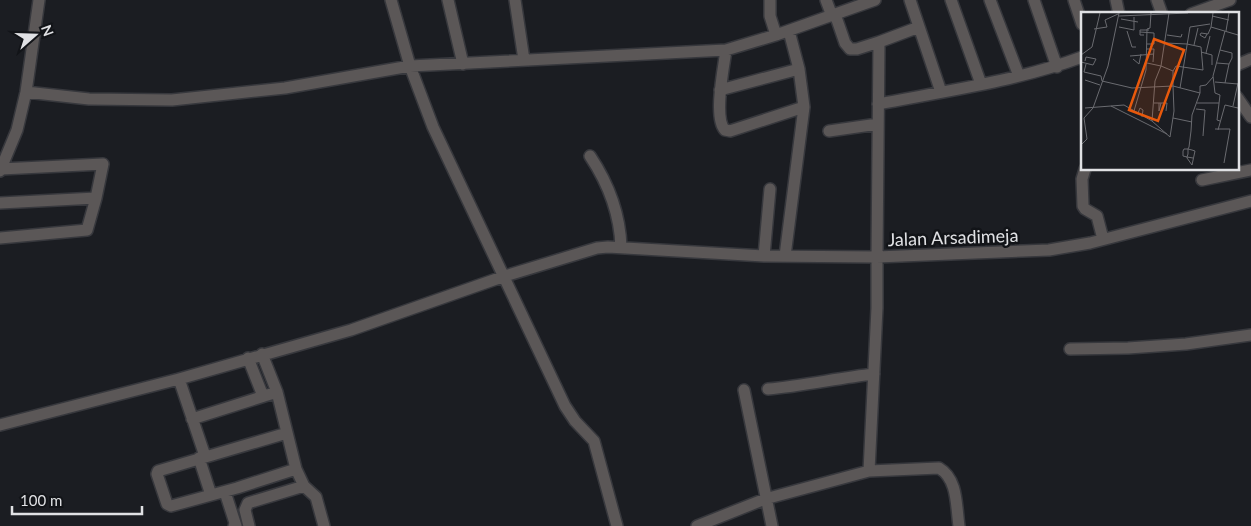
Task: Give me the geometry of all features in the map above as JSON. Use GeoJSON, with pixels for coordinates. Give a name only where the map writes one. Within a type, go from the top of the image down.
{"type":"FeatureCollection","features":[{"type":"Feature","properties":{"kind":"street"},"geometry":{"type":"LineString","coordinates":[[0,238],[87,230],[103,164],[0,170],[17,130],[26,92],[39,0]]}},
{"type":"Feature","properties":{"kind":"street"},"geometry":{"type":"LineString","coordinates":[[391,0],[410,66],[433,127],[565,406],[575,421],[594,441],[617,526]]}},
{"type":"Feature","properties":{"kind":"street"},"geometry":{"type":"LineString","coordinates":[[448,0],[463,64]]}},
{"type":"Feature","properties":{"kind":"street"},"geometry":{"type":"LineString","coordinates":[[515,0],[524,60]]}},
{"type":"Feature","properties":{"kind":"street"},"geometry":{"type":"LineString","coordinates":[[770,0],[770,16],[776,35]]}},
{"type":"Feature","properties":{"kind":"street"},"geometry":{"type":"LineString","coordinates":[[826,0],[845,43],[850,49],[879,42],[919,27]]}},
{"type":"Feature","properties":{"kind":"street"},"geometry":{"type":"LineString","coordinates":[[910,0],[941,92]]}},
{"type":"Feature","properties":{"kind":"street"},"geometry":{"type":"LineString","coordinates":[[951,0],[981,84]]}},
{"type":"Feature","properties":{"kind":"street"},"geometry":{"type":"LineString","coordinates":[[990,0],[1019,76]]}},
{"type":"Feature","properties":{"kind":"street"},"geometry":{"type":"LineString","coordinates":[[1034,0],[1057,67]]}},
{"type":"Feature","properties":{"kind":"street"},"geometry":{"type":"LineString","coordinates":[[1074,0],[1081,21]]}},
{"type":"Feature","properties":{"kind":"street"},"geometry":{"type":"LineString","coordinates":[[1157,0],[1161,12]]}},
{"type":"Feature","properties":{"kind":"street"},"geometry":{"type":"LineString","coordinates":[[1196,8],[1230,0]]}},
{"type":"Feature","properties":{"kind":"street"},"geometry":{"type":"LineString","coordinates":[[26,92],[88,99],[172,100],[284,88],[410,66],[726,50],[789,31],[871,1]]}},
{"type":"Feature","properties":{"kind":"street"},"geometry":{"type":"LineString","coordinates":[[785,256],[804,107],[799,68],[789,31]]}},
{"type":"Feature","properties":{"kind":"street"},"geometry":{"type":"LineString","coordinates":[[0,425],[179,379],[351,330],[505,276],[588,250],[621,247],[764,256],[877,257],[879,42]]}},
{"type":"Feature","properties":{"kind":"street"},"geometry":{"type":"LineString","coordinates":[[726,50],[720,90],[721,123],[725,130],[730,131],[804,107]]}},
{"type":"Feature","properties":{"kind":"street"},"geometry":{"type":"LineString","coordinates":[[878,104],[1019,76],[1057,67],[1081,57]]}},
{"type":"Feature","properties":{"kind":"street"},"geometry":{"type":"LineString","coordinates":[[1238,65],[1251,59]]}},
{"type":"Feature","properties":{"kind":"street"},"geometry":{"type":"LineString","coordinates":[[720,90],[799,68]]}},
{"type":"Feature","properties":{"kind":"street"},"geometry":{"type":"LineString","coordinates":[[1238,98],[1251,117]]}},
{"type":"Feature","properties":{"kind":"street"},"geometry":{"type":"LineString","coordinates":[[829,132],[878,124]]}},
{"type":"Feature","properties":{"kind":"street"},"geometry":{"type":"LineString","coordinates":[[590,156],[597,166],[613,205],[620,227],[621,247]]}},
{"type":"Feature","properties":{"kind":"street"},"geometry":{"type":"LineString","coordinates":[[1085,170],[1082,179],[1083,206],[1097,216],[1103,239]]}},
{"type":"Feature","properties":{"kind":"street"},"geometry":{"type":"LineString","coordinates":[[1202,180],[1251,170]]}},
{"type":"Feature","properties":{"kind":"street"},"geometry":{"type":"LineString","coordinates":[[764,256],[770,189]]}},
{"type":"Feature","properties":{"kind":"street"},"geometry":{"type":"LineString","coordinates":[[0,203],[96,198]]}},
{"type":"Feature","properties":{"kind":"street","name":"Jalan Arsadimeja"},"geometry":{"type":"LineString","coordinates":[[869,471],[877,308],[877,257],[1049,250],[1103,239],[1251,201]]}},
{"type":"Feature","properties":{"kind":"street"},"geometry":{"type":"LineString","coordinates":[[1070,349],[1186,344],[1251,335]]}},
{"type":"Feature","properties":{"kind":"street"},"geometry":{"type":"LineString","coordinates":[[262,354],[277,392],[296,469],[304,486],[316,497],[324,526]]}},
{"type":"Feature","properties":{"kind":"street"},"geometry":{"type":"LineString","coordinates":[[248,358],[264,396]]}},
{"type":"Feature","properties":{"kind":"street"},"geometry":{"type":"LineString","coordinates":[[768,389],[801,386],[874,374]]}},
{"type":"Feature","properties":{"kind":"street"},"geometry":{"type":"LineString","coordinates":[[179,379],[192,419],[211,495]]}},
{"type":"Feature","properties":{"kind":"street"},"geometry":{"type":"LineString","coordinates":[[744,390],[772,526]]}},
{"type":"Feature","properties":{"kind":"street"},"geometry":{"type":"LineString","coordinates":[[192,419],[277,392]]}},
{"type":"Feature","properties":{"kind":"street"},"geometry":{"type":"LineString","coordinates":[[287,433],[202,457],[158,471],[157,474],[169,506],[224,492],[296,469]]}},
{"type":"Feature","properties":{"kind":"street"},"geometry":{"type":"LineString","coordinates":[[697,526],[765,499],[869,471],[938,468],[947,473],[952,481],[959,526]]}},
{"type":"Feature","properties":{"kind":"street"},"geometry":{"type":"LineString","coordinates":[[249,526],[245,510],[248,504],[304,486]]}},
{"type":"Feature","properties":{"kind":"street"},"geometry":{"type":"LineString","coordinates":[[224,492],[236,526],[234,526]]}}]}
